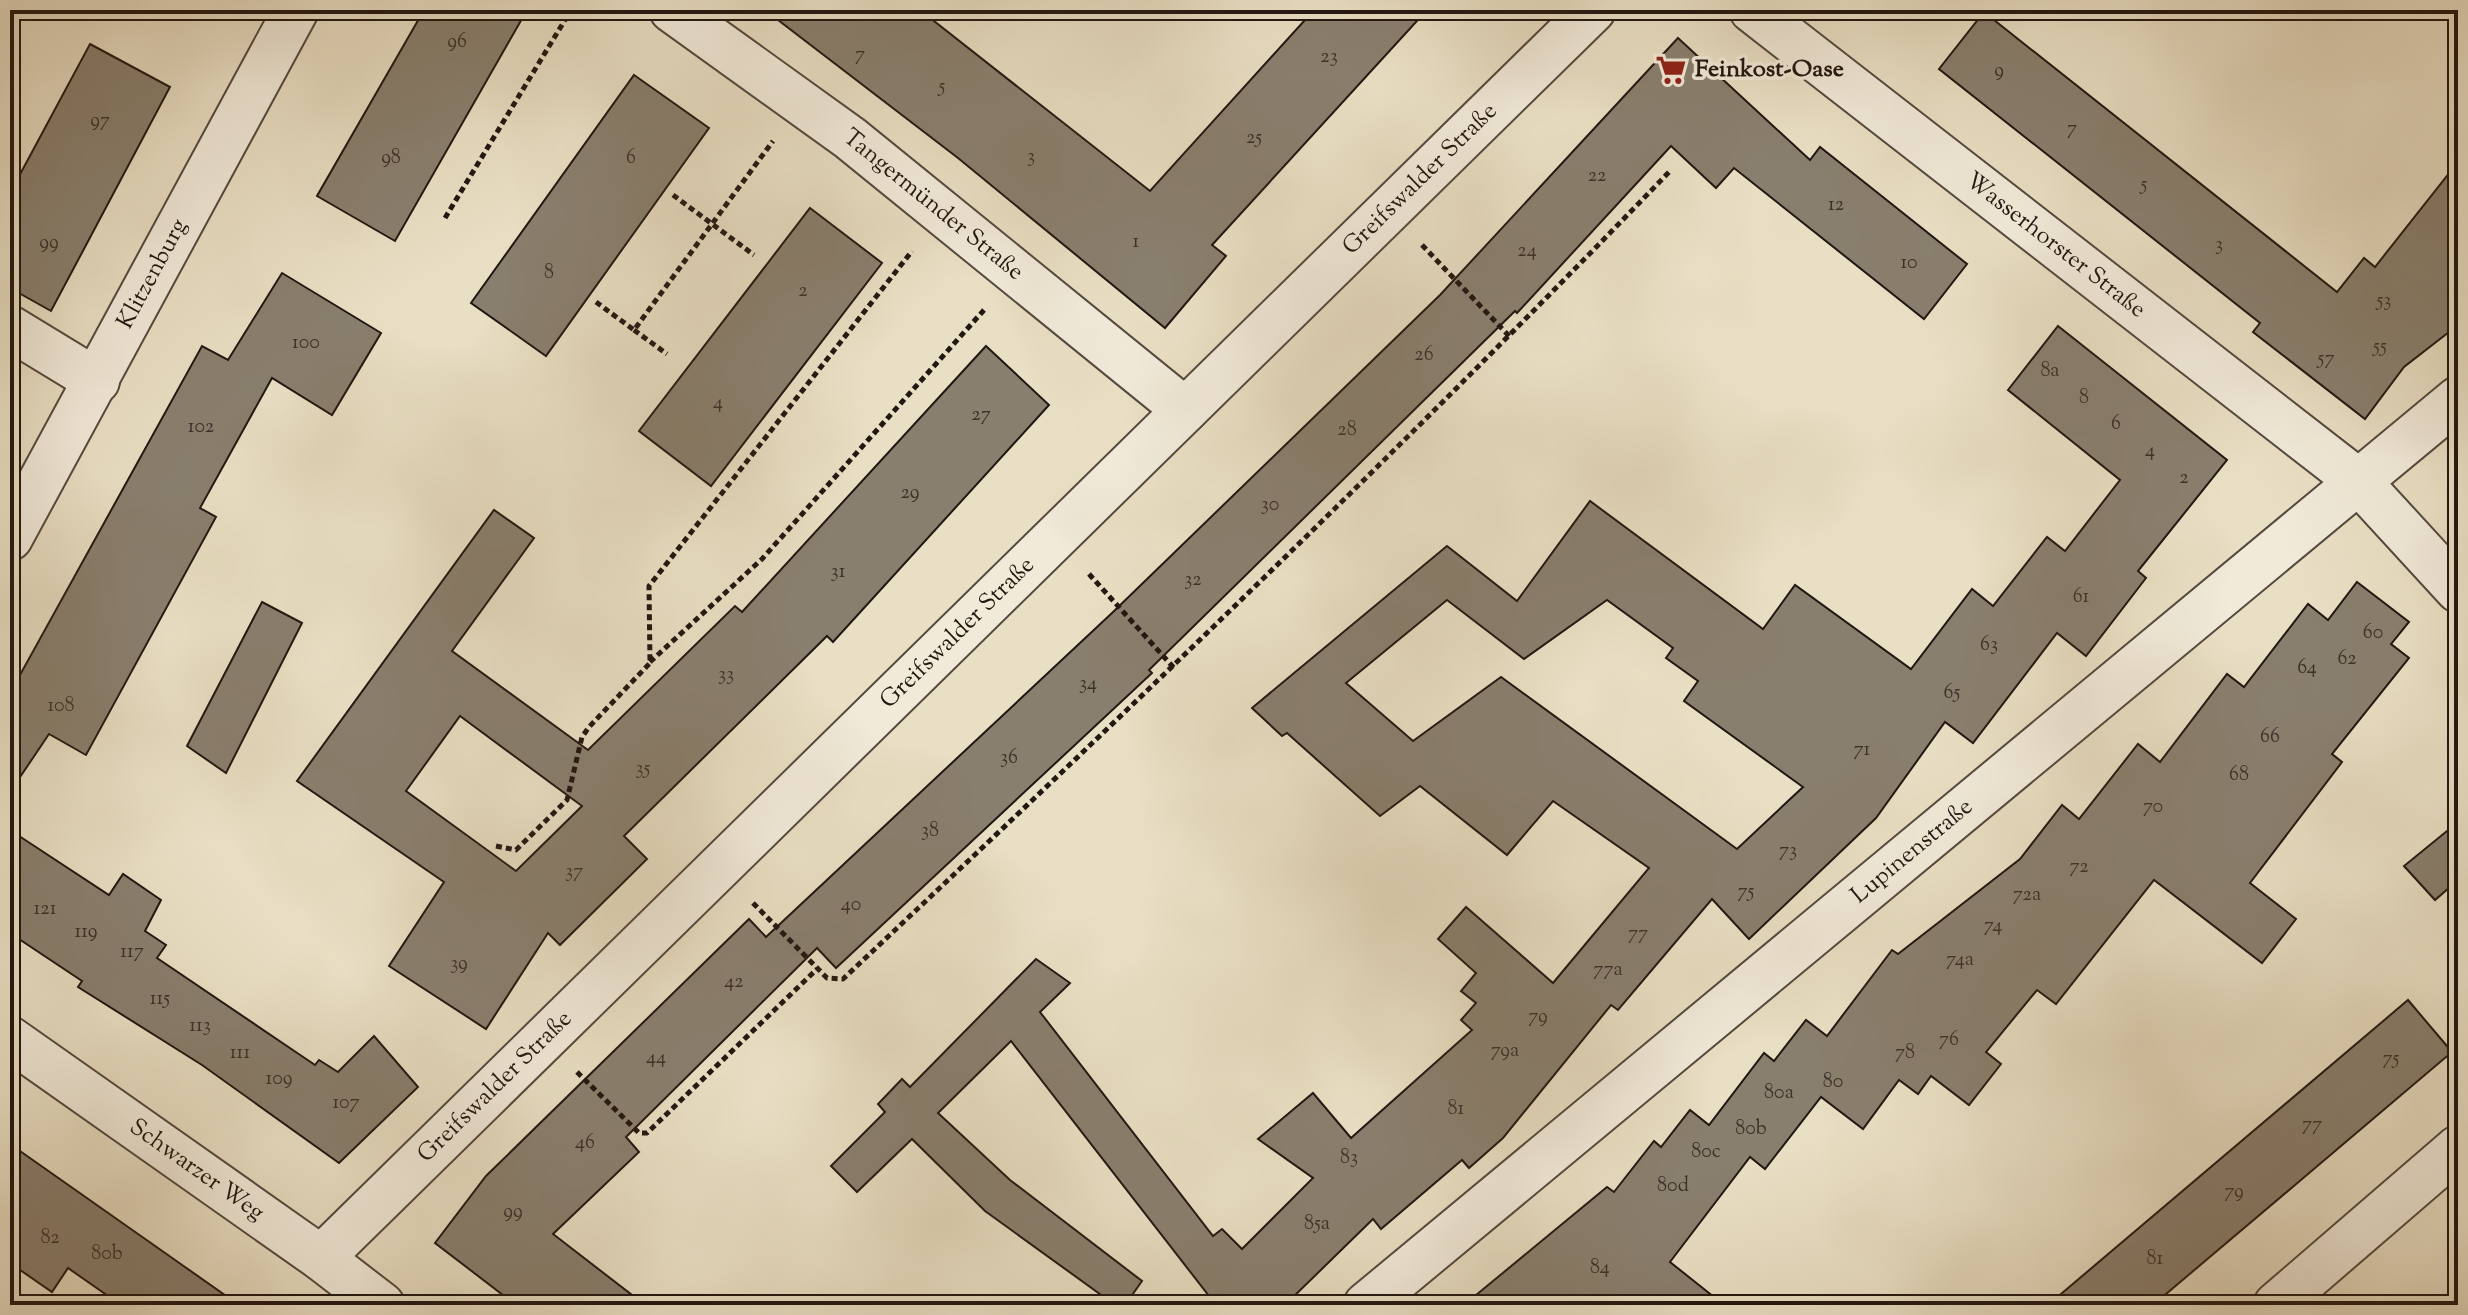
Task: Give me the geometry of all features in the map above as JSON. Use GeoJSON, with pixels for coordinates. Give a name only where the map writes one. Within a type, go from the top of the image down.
{"type":"FeatureCollection","features":[{"type":"Feature","properties":{"kind":"street","name":"Klitzenburg"},"geometry":{"type":"LineString","coordinates":[[10,538],[296,10]]}},
{"type":"Feature","properties":{"kind":"street","name":"Tangermünder Straße"},"geometry":{"type":"LineString","coordinates":[[672,10],[802,101],[1185,410]]}},
{"type":"Feature","properties":{"kind":"street","name":"Greifswalder Straße"},"geometry":{"type":"LineString","coordinates":[[321,1258],[1593,10]]}},
{"type":"Feature","properties":{"kind":"street","name":"Wasserhorster Straße"},"geometry":{"type":"LineString","coordinates":[[1752,10],[2358,481],[2458,590]]}},
{"type":"Feature","properties":{"kind":"street"},"geometry":{"type":"LineString","coordinates":[[10,328],[97,381]]}},
{"type":"Feature","properties":{"kind":"street","name":"Lupinenstraße"},"geometry":{"type":"LineString","coordinates":[[1366,1305],[2458,399]]}},
{"type":"Feature","properties":{"kind":"street","name":"Schwarzer Weg"},"geometry":{"type":"LineString","coordinates":[[10,1039],[321,1258],[382,1305]]}},
{"type":"Feature","properties":{"kind":"street"},"geometry":{"type":"LineString","coordinates":[[2276,1305],[2458,1148]]}},
{"type":"Feature","properties":{"kind":"path"},"geometry":{"type":"LineString","coordinates":[[445,218],[571,10]]}},
{"type":"Feature","properties":{"kind":"path"},"geometry":{"type":"LineString","coordinates":[[634,330],[802,101]]}},
{"type":"Feature","properties":{"kind":"path"},"geometry":{"type":"LineString","coordinates":[[719,867],[817,969],[827,978],[843,979],[1174,668],[1510,337],[1671,170]]}},
{"type":"Feature","properties":{"kind":"path"},"geometry":{"type":"LineString","coordinates":[[673,195],[754,255]]}},
{"type":"Feature","properties":{"kind":"path"},"geometry":{"type":"LineString","coordinates":[[1388,210],[1510,337]]}},
{"type":"Feature","properties":{"kind":"path"},"geometry":{"type":"LineString","coordinates":[[650,663],[649,586],[942,212]]}},
{"type":"Feature","properties":{"kind":"path"},"geometry":{"type":"LineString","coordinates":[[496,846],[516,850],[567,800],[582,737],[650,663],[762,559],[1017,273]]}},
{"type":"Feature","properties":{"kind":"path"},"geometry":{"type":"LineString","coordinates":[[596,302],[667,354]]}},
{"type":"Feature","properties":{"kind":"path"},"geometry":{"type":"LineString","coordinates":[[1057,538],[1174,668]]}},
{"type":"Feature","properties":{"kind":"path"},"geometry":{"type":"LineString","coordinates":[[543,1038],[639,1133],[647,1133],[817,969]]}},
{"type":"Feature","properties":{"kind":"building"},"geometry":{"type":"Polygon","coordinates":[[[424,10],[527,10],[395,241],[317,196],[424,10]]]}},
{"type":"Feature","properties":{"kind":"building"},"geometry":{"type":"Polygon","coordinates":[[[765,10],[920,10],[1150,191],[1314,10],[1427,10],[1212,245],[1226,256],[1165,328],[958,158],[765,10]]]}},
{"type":"Feature","properties":{"kind":"building"},"geometry":{"type":"Polygon","coordinates":[[[1984,12],[2337,292],[2364,258],[2375,267],[2458,162],[2458,325],[2404,367],[2365,419],[2253,332],[2260,323],[1939,69],[1984,12]]]}},
{"type":"Feature","properties":{"kind":"building"},"geometry":{"type":"Polygon","coordinates":[[[1678,38],[1810,160],[1820,147],[1967,264],[1924,319],[1734,168],[1716,188],[1671,146],[1517,313],[1515,311],[1149,670],[1152,673],[836,968],[817,948],[626,1137],[639,1152],[553,1234],[645,1305],[516,1305],[435,1243],[486,1176],[749,919],[766,937],[1112,613],[1440,295],[1678,38]]]}},
{"type":"Feature","properties":{"kind":"building"},"geometry":{"type":"Polygon","coordinates":[[[90,44],[170,87],[51,311],[10,288],[10,193],[90,44]]]}},
{"type":"Feature","properties":{"kind":"building"},"geometry":{"type":"Polygon","coordinates":[[[634,75],[709,128],[546,356],[471,303],[634,75]]]}},
{"type":"Feature","properties":{"kind":"building"},"geometry":{"type":"Polygon","coordinates":[[[810,208],[882,263],[711,486],[639,431],[810,208]]]}},
{"type":"Feature","properties":{"kind":"building"},"geometry":{"type":"Polygon","coordinates":[[[282,273],[381,333],[332,415],[272,378],[200,508],[216,517],[86,755],[49,734],[10,792],[10,693],[202,346],[228,360],[282,273]]]}},
{"type":"Feature","properties":{"kind":"building"},"geometry":{"type":"Polygon","coordinates":[[[2058,326],[2227,460],[2138,571],[2146,578],[2086,656],[2057,633],[1973,743],[1945,722],[1876,818],[1749,939],[1712,899],[1618,1010],[1611,1005],[1503,1138],[1469,1168],[1462,1160],[1381,1229],[1373,1219],[1285,1305],[1216,1305],[1011,1041],[938,1113],[1010,1180],[1142,1281],[1125,1305],[1115,1305],[985,1211],[912,1139],[857,1192],[831,1166],[885,1112],[878,1104],[902,1079],[910,1087],[1036,959],[1070,983],[1040,1012],[1213,1236],[1222,1229],[1242,1249],[1313,1178],[1258,1139],[1313,1093],[1351,1138],[1472,1030],[1461,1020],[1476,1003],[1461,991],[1476,973],[1438,939],[1466,907],[1553,983],[1649,868],[1553,801],[1507,855],[1420,786],[1380,816],[1287,733],[1282,736],[1252,708],[1447,546],[1517,601],[1590,501],[1763,629],[1795,585],[1911,669],[1972,589],[1993,606],[2047,537],[2065,551],[2120,480],[2008,390],[2058,326]],[[1447,600],[1346,683],[1413,741],[1501,677],[1737,849],[1803,787],[1684,701],[1698,681],[1666,658],[1673,648],[1607,600],[1524,659],[1447,600]]]}},
{"type":"Feature","properties":{"kind":"building"},"geometry":{"type":"Polygon","coordinates":[[[986,346],[1049,405],[833,642],[827,636],[624,836],[647,859],[560,945],[548,933],[486,1029],[389,966],[444,882],[297,781],[494,510],[534,538],[452,651],[588,750],[735,606],[742,612],[986,346]],[[460,716],[406,791],[516,871],[582,806],[460,716]]]}},
{"type":"Feature","properties":{"kind":"building"},"geometry":{"type":"Polygon","coordinates":[[[2357,582],[2409,622],[2391,644],[2409,658],[2332,754],[2342,762],[2250,883],[2296,919],[2262,963],[2154,880],[2056,1004],[2037,990],[1986,1052],[2001,1064],[1969,1105],[1931,1076],[1918,1094],[1899,1080],[1863,1129],[1821,1097],[1765,1169],[1750,1157],[1670,1262],[1724,1305],[1464,1305],[1607,1187],[1614,1192],[1654,1141],[1661,1147],[1690,1110],[1709,1125],[1764,1053],[1774,1061],[1806,1020],[1827,1036],[1892,950],[1898,954],[2020,859],[2062,805],[2079,819],[2138,744],[2160,762],[2227,674],[2244,687],[2308,604],[2328,620],[2357,582]]]}},
{"type":"Feature","properties":{"kind":"building"},"geometry":{"type":"Polygon","coordinates":[[[262,602],[302,623],[226,773],[187,746],[262,602]]]}},
{"type":"Feature","properties":{"kind":"building"},"geometry":{"type":"Polygon","coordinates":[[[2458,822],[2458,880],[2435,900],[2404,866],[2458,822]]]}},
{"type":"Feature","properties":{"kind":"building"},"geometry":{"type":"Polygon","coordinates":[[[10,830],[109,895],[123,874],[161,900],[145,931],[166,945],[157,958],[315,1065],[319,1060],[338,1072],[374,1036],[418,1087],[339,1163],[202,1065],[78,987],[82,981],[10,933],[10,830]]]}},
{"type":"Feature","properties":{"kind":"building"},"geometry":{"type":"Polygon","coordinates":[[[2408,1000],[2452,1052],[2153,1305],[2048,1305],[2408,1000]]]}},
{"type":"Feature","properties":{"kind":"building"},"geometry":{"type":"Polygon","coordinates":[[[10,1144],[239,1305],[121,1305],[68,1268],[52,1292],[10,1263],[10,1144]]]}},
{"type":"Feature","properties":{"kind":"place","name":"Feinkost-Oase"},"geometry":{"type":"Point","coordinates":[1671,70]}}]}
